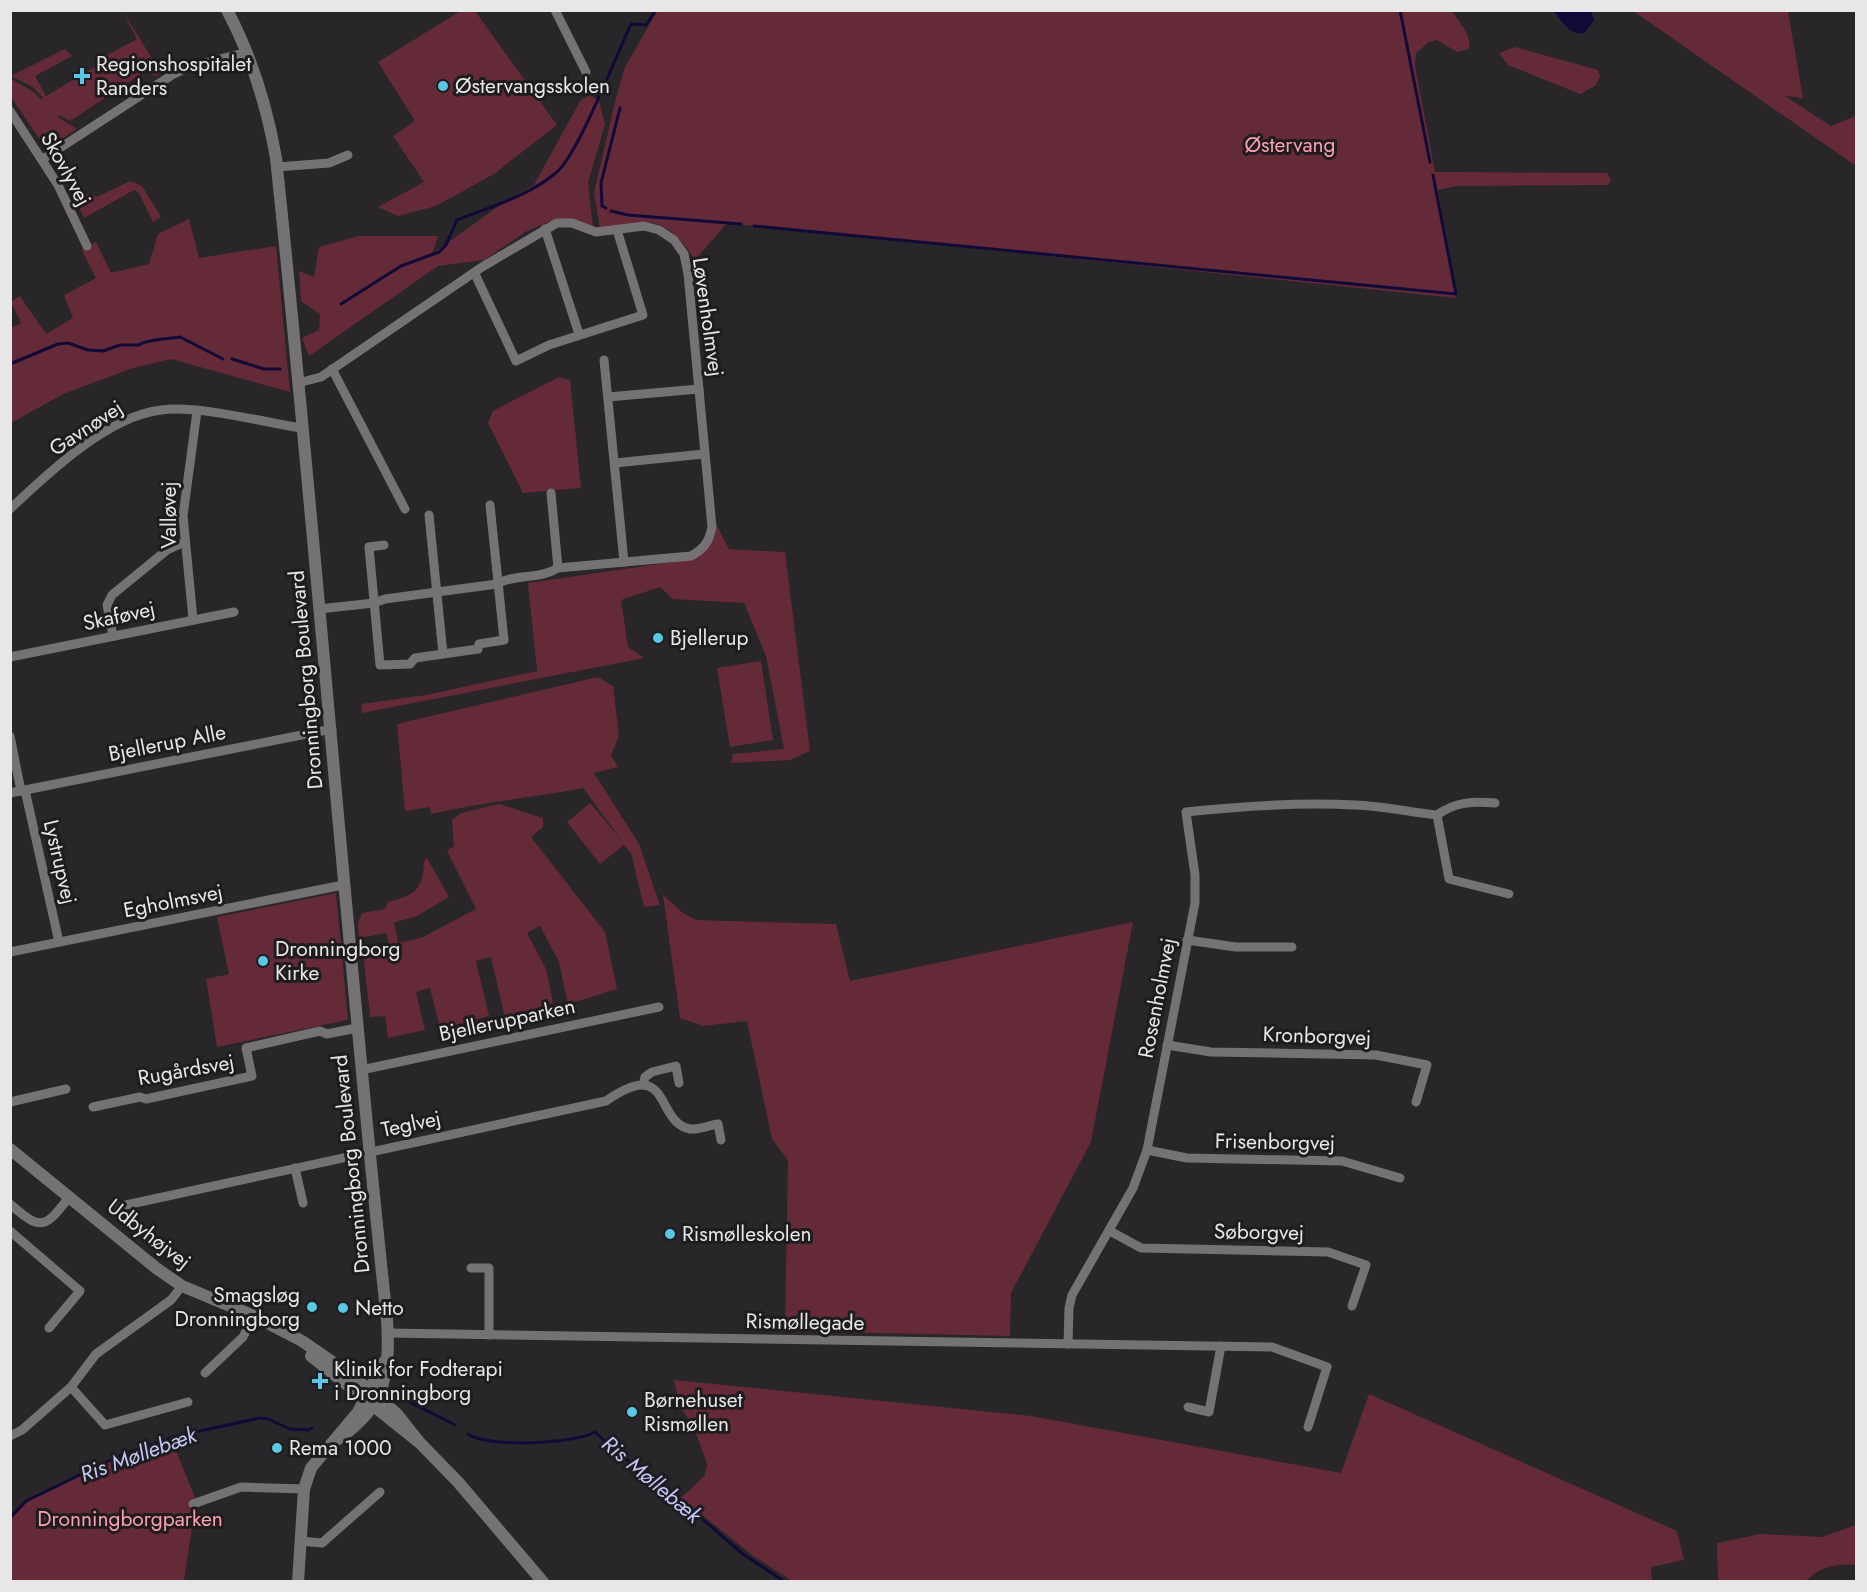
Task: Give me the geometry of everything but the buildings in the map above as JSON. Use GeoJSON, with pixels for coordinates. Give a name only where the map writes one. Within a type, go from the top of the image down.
{"type":"FeatureCollection","features":[{"type":"Feature","properties":{"kind":"street","name":"Dronningborg Boulevard"},"geometry":{"type":"LineString","coordinates":[[227,10],[248,52],[271,129],[277,167],[332,729],[343,885],[388,1333],[388,1354],[372,1399],[311,1468],[304,1489],[298,1581]]}},
{"type":"Feature","properties":{"kind":"street"},"geometry":{"type":"LineString","coordinates":[[555,10],[586,72]]}},
{"type":"Feature","properties":{"kind":"street"},"geometry":{"type":"LineString","coordinates":[[43,159],[172,75],[188,67],[248,52]]}},
{"type":"Feature","properties":{"kind":"street","name":"Skovlyvej"},"geometry":{"type":"LineString","coordinates":[[10,111],[43,159],[87,246]]}},
{"type":"Feature","properties":{"kind":"street"},"geometry":{"type":"LineString","coordinates":[[277,167],[329,163],[348,155]]}},
{"type":"Feature","properties":{"kind":"street","name":"Løvenholmvej"},"geometry":{"type":"LineString","coordinates":[[298,382],[321,377],[424,305],[556,223],[572,223],[596,232],[644,226],[659,230],[674,240],[684,254],[688,274],[712,527],[710,539],[702,549],[691,556],[558,568],[548,574],[505,579],[497,584],[319,609]]}},
{"type":"Feature","properties":{"kind":"street"},"geometry":{"type":"LineString","coordinates":[[545,229],[579,334]]}},
{"type":"Feature","properties":{"kind":"street"},"geometry":{"type":"LineString","coordinates":[[475,274],[516,361],[579,334],[643,315],[617,230]]}},
{"type":"Feature","properties":{"kind":"street"},"geometry":{"type":"LineString","coordinates":[[604,360],[624,562]]}},
{"type":"Feature","properties":{"kind":"street"},"geometry":{"type":"LineString","coordinates":[[332,369],[405,509]]}},
{"type":"Feature","properties":{"kind":"street","name":"Løvenholmvej"},"geometry":{"type":"LineString","coordinates":[[608,397],[699,389]]}},
{"type":"Feature","properties":{"kind":"street","name":"Gavnøvej"},"geometry":{"type":"LineString","coordinates":[[10,509],[63,462],[110,430],[149,412],[163,409],[197,411],[301,428]]}},
{"type":"Feature","properties":{"kind":"street","name":"Valløvej"},"geometry":{"type":"LineString","coordinates":[[193,619],[183,496],[197,411]]}},
{"type":"Feature","properties":{"kind":"street"},"geometry":{"type":"LineString","coordinates":[[615,463],[704,454]]}},
{"type":"Feature","properties":{"kind":"street"},"geometry":{"type":"LineString","coordinates":[[551,493],[558,568]]}},
{"type":"Feature","properties":{"kind":"street"},"geometry":{"type":"LineString","coordinates":[[384,545],[369,547],[380,665],[410,664],[415,658],[478,649],[478,644],[504,640],[490,505]]}},
{"type":"Feature","properties":{"kind":"street"},"geometry":{"type":"LineString","coordinates":[[429,515],[443,654]]}},
{"type":"Feature","properties":{"kind":"street"},"geometry":{"type":"LineString","coordinates":[[113,636],[108,605],[112,595],[167,550],[185,542]]}},
{"type":"Feature","properties":{"kind":"street","name":"Skaføvej"},"geometry":{"type":"LineString","coordinates":[[10,657],[234,612]]}},
{"type":"Feature","properties":{"kind":"street","name":"Bjellerup Alle"},"geometry":{"type":"LineString","coordinates":[[10,793],[332,729]]}},
{"type":"Feature","properties":{"kind":"street","name":"Lystrupvej"},"geometry":{"type":"LineString","coordinates":[[10,736],[59,942]]}},
{"type":"Feature","properties":{"kind":"street"},"geometry":{"type":"LineString","coordinates":[[1495,803],[1472,800],[1447,807],[1437,815],[1449,879],[1509,894]]}},
{"type":"Feature","properties":{"kind":"street","name":"Rosenholmvej"},"geometry":{"type":"LineString","coordinates":[[1068,1344],[1069,1308],[1072,1295],[1133,1188],[1147,1150],[1195,903],[1195,876],[1186,812],[1261,805],[1358,805],[1437,815]]}},
{"type":"Feature","properties":{"kind":"street","name":"Egholmsvej"},"geometry":{"type":"LineString","coordinates":[[10,952],[343,885]]}},
{"type":"Feature","properties":{"kind":"street"},"geometry":{"type":"LineString","coordinates":[[1187,940],[1236,947],[1292,947]]}},
{"type":"Feature","properties":{"kind":"street","name":"Bjellerupparken"},"geometry":{"type":"LineString","coordinates":[[361,1070],[659,1006]]}},
{"type":"Feature","properties":{"kind":"street","name":"Rugårdsvej"},"geometry":{"type":"LineString","coordinates":[[93,1107],[140,1097],[146,1099],[252,1077],[246,1048],[320,1031],[327,1034],[357,1028]]}},
{"type":"Feature","properties":{"kind":"street","name":"Kronborgvej"},"geometry":{"type":"LineString","coordinates":[[1167,1045],[1211,1052],[1376,1055],[1427,1065],[1416,1102]]}},
{"type":"Feature","properties":{"kind":"street","name":"Teglvej"},"geometry":{"type":"LineString","coordinates":[[112,1208],[606,1101],[632,1084],[643,1084],[645,1077],[652,1072],[676,1066],[680,1083]]}},
{"type":"Feature","properties":{"kind":"street"},"geometry":{"type":"LineString","coordinates":[[643,1084],[655,1090],[680,1125],[691,1129],[717,1124],[722,1140]]}},
{"type":"Feature","properties":{"kind":"street"},"geometry":{"type":"LineString","coordinates":[[10,1102],[66,1089]]}},
{"type":"Feature","properties":{"kind":"street","name":"Udbyhøjvej"},"geometry":{"type":"LineString","coordinates":[[10,1149],[156,1268],[182,1286],[254,1316],[312,1347],[372,1399],[406,1423],[420,1443],[458,1482],[543,1581]]}},
{"type":"Feature","properties":{"kind":"street","name":"Frisenborgvej"},"geometry":{"type":"LineString","coordinates":[[1147,1150],[1187,1158],[1342,1161],[1400,1178]]}},
{"type":"Feature","properties":{"kind":"street"},"geometry":{"type":"LineString","coordinates":[[295,1168],[303,1203]]}},
{"type":"Feature","properties":{"kind":"street"},"geometry":{"type":"LineString","coordinates":[[10,1204],[31,1222],[40,1225],[49,1221],[70,1197]]}},
{"type":"Feature","properties":{"kind":"street"},"geometry":{"type":"LineString","coordinates":[[10,1231],[80,1291],[49,1328]]}},
{"type":"Feature","properties":{"kind":"street","name":"Søborgvej"},"geometry":{"type":"LineString","coordinates":[[1110,1231],[1142,1248],[1328,1252],[1366,1265],[1352,1306]]}},
{"type":"Feature","properties":{"kind":"street"},"geometry":{"type":"LineString","coordinates":[[471,1268],[489,1268],[489,1335]]}},
{"type":"Feature","properties":{"kind":"street"},"geometry":{"type":"LineString","coordinates":[[10,1436],[22,1430],[71,1387],[96,1354],[171,1300],[182,1286]]}},
{"type":"Feature","properties":{"kind":"street"},"geometry":{"type":"LineString","coordinates":[[205,1373],[243,1337],[254,1316]]}},
{"type":"Feature","properties":{"kind":"street","name":"Rismøllegade"},"geometry":{"type":"LineString","coordinates":[[388,1333],[1272,1347],[1327,1367],[1308,1427]]}},
{"type":"Feature","properties":{"kind":"street"},"geometry":{"type":"LineString","coordinates":[[1188,1407],[1209,1412],[1221,1346]]}},
{"type":"Feature","properties":{"kind":"street"},"geometry":{"type":"LineString","coordinates":[[71,1387],[105,1425],[188,1402]]}},
{"type":"Feature","properties":{"kind":"street"},"geometry":{"type":"LineString","coordinates":[[193,1504],[241,1487],[304,1489]]}},
{"type":"Feature","properties":{"kind":"street"},"geometry":{"type":"LineString","coordinates":[[300,1541],[322,1543],[380,1492]]}},
{"type":"Feature","properties":{"kind":"green space"},"geometry":{"type":"Polygon","coordinates":[[[122,10],[161,73],[157,76],[144,72],[70,121],[59,115],[58,117],[77,129],[51,146],[44,146],[11,97],[11,79],[31,90],[41,99],[43,98],[33,87],[11,76],[65,49],[72,56],[35,76],[46,96],[100,64],[98,60],[137,39],[122,10]]]}},
{"type":"Feature","properties":{"kind":"green space","name":"Østervangsskolen"},"geometry":{"type":"Polygon","coordinates":[[[462,10],[475,11],[557,125],[494,174],[436,206],[398,216],[378,207],[424,182],[393,136],[415,121],[378,62],[462,10]]]}},
{"type":"Feature","properties":{"kind":"green space","name":"Østervang"},"geometry":{"type":"Polygon","coordinates":[[[658,10],[1452,11],[1467,34],[1469,49],[1457,52],[1437,40],[1429,42],[1416,53],[1415,66],[1435,172],[1607,173],[1611,181],[1608,185],[1457,186],[1438,190],[1456,298],[727,223],[695,260],[674,234],[655,224],[632,223],[600,229],[594,193],[625,67],[658,10]]]}},
{"type":"Feature","properties":{"kind":"green space"},"geometry":{"type":"Polygon","coordinates":[[[1633,11],[1788,11],[1803,98],[1785,96],[1831,126],[1856,116],[1856,166],[1633,11]]]}},
{"type":"Feature","properties":{"kind":"green space"},"geometry":{"type":"Polygon","coordinates":[[[1515,47],[1598,70],[1600,76],[1595,86],[1580,94],[1508,65],[1499,53],[1515,47]]]}},
{"type":"Feature","properties":{"kind":"green space"},"geometry":{"type":"Polygon","coordinates":[[[590,95],[599,101],[605,124],[588,183],[593,228],[559,218],[527,231],[484,260],[438,266],[309,356],[302,338],[319,330],[320,314],[301,301],[299,271],[314,277],[319,247],[359,236],[438,236],[432,254],[499,206],[534,185],[580,101],[590,95]]]}},
{"type":"Feature","properties":{"kind":"green space"},"geometry":{"type":"Polygon","coordinates":[[[130,181],[142,186],[161,217],[153,222],[139,193],[134,190],[84,218],[73,194],[80,192],[97,197],[130,181]]]}},
{"type":"Feature","properties":{"kind":"green space"},"geometry":{"type":"Polygon","coordinates":[[[189,219],[199,258],[276,246],[290,392],[171,359],[133,368],[63,394],[11,423],[11,328],[21,323],[11,302],[20,296],[46,334],[73,318],[64,295],[96,278],[82,250],[96,242],[111,273],[149,264],[158,234],[189,219]]]}},
{"type":"Feature","properties":{"kind":"green space"},"geometry":{"type":"Polygon","coordinates":[[[559,377],[570,380],[581,488],[523,493],[488,423],[493,411],[559,377]]]}},
{"type":"Feature","properties":{"kind":"green space"},"geometry":{"type":"Polygon","coordinates":[[[717,526],[729,549],[785,552],[810,751],[790,760],[731,763],[733,754],[784,749],[766,656],[744,603],[673,599],[660,587],[621,600],[628,647],[644,658],[362,713],[361,704],[426,695],[537,671],[528,583],[693,559],[709,546],[717,526]]]}},
{"type":"Feature","properties":{"kind":"green space"},"geometry":{"type":"Polygon","coordinates":[[[761,661],[773,740],[730,747],[717,668],[761,661]]]}},
{"type":"Feature","properties":{"kind":"green space"},"geometry":{"type":"Polygon","coordinates":[[[598,677],[613,686],[619,736],[611,755],[618,767],[594,773],[639,844],[660,905],[644,907],[631,853],[624,845],[600,864],[567,822],[590,803],[623,842],[583,788],[431,814],[430,807],[405,811],[397,724],[598,677]]]}},
{"type":"Feature","properties":{"kind":"green space"},"geometry":{"type":"Polygon","coordinates":[[[499,804],[543,818],[543,827],[531,837],[605,932],[617,989],[568,1004],[559,962],[540,926],[527,933],[546,969],[553,1003],[505,1018],[491,957],[476,961],[489,1016],[455,1025],[441,1032],[430,988],[416,992],[425,1030],[388,1038],[385,1016],[370,1017],[363,952],[389,944],[386,933],[359,938],[358,923],[362,913],[385,909],[388,902],[405,897],[416,890],[422,879],[424,861],[427,858],[449,897],[415,917],[394,922],[398,943],[421,938],[476,909],[447,851],[454,846],[452,820],[461,813],[499,804]]]}},
{"type":"Feature","properties":{"kind":"green space"},"geometry":{"type":"Polygon","coordinates":[[[336,893],[348,1020],[217,1047],[206,979],[229,974],[217,917],[336,893]]]}},
{"type":"Feature","properties":{"kind":"green space"},"geometry":{"type":"Polygon","coordinates":[[[663,895],[683,913],[696,920],[836,924],[850,981],[1133,922],[1091,1142],[1011,1293],[1010,1336],[785,1331],[788,1160],[772,1139],[747,1021],[703,1026],[680,1018],[663,895]]]}},
{"type":"Feature","properties":{"kind":"green space"},"geometry":{"type":"Polygon","coordinates":[[[674,1380],[1031,1416],[1341,1473],[1369,1394],[1677,1531],[1684,1560],[1651,1567],[1652,1582],[792,1581],[752,1555],[681,1498],[705,1475],[707,1464],[693,1425],[680,1407],[674,1380]]]}},
{"type":"Feature","properties":{"kind":"green space","name":"Dronningborgparken"},"geometry":{"type":"Polygon","coordinates":[[[172,1441],[196,1500],[184,1581],[11,1581],[10,1521],[23,1502],[142,1446],[172,1441]]]}},
{"type":"Feature","properties":{"kind":"green space"},"geometry":{"type":"Polygon","coordinates":[[[1856,1525],[1856,1565],[1829,1567],[1816,1572],[1806,1581],[1718,1581],[1717,1543],[1760,1534],[1822,1537],[1856,1525]]]}},
{"type":"Feature","properties":{"kind":"shaded area"},"geometry":{"type":"Polygon","coordinates":[[[1554,11],[1591,11],[1594,20],[1585,33],[1575,32],[1560,20],[1554,11]]]}},
{"type":"Feature","properties":{"kind":"waterway"},"geometry":{"type":"LineString","coordinates":[[341,304],[401,266],[439,252],[446,245],[457,220],[522,194],[557,172],[576,145],[631,24],[646,25],[656,10]]}},
{"type":"Feature","properties":{"kind":"waterway"},"geometry":{"type":"LineString","coordinates":[[1400,10],[1430,162]]}},
{"type":"Feature","properties":{"kind":"waterway"},"geometry":{"type":"LineString","coordinates":[[606,208],[602,206],[601,183],[620,108]]}},
{"type":"Feature","properties":{"kind":"waterway"},"geometry":{"type":"LineString","coordinates":[[754,226],[1456,294],[1433,175]]}},
{"type":"Feature","properties":{"kind":"waterway"},"geometry":{"type":"LineString","coordinates":[[611,211],[628,215],[741,224]]}},
{"type":"Feature","properties":{"kind":"waterway"},"geometry":{"type":"LineString","coordinates":[[10,364],[58,344],[68,343],[88,350],[103,351],[120,345],[139,345],[152,340],[180,337],[223,359]]}},
{"type":"Feature","properties":{"kind":"waterway"},"geometry":{"type":"LineString","coordinates":[[232,359],[264,369],[280,369]]}},
{"type":"Feature","properties":{"kind":"waterway","name":"Ris Møllebæk"},"geometry":{"type":"LineString","coordinates":[[392,1393],[455,1425]]}},
{"type":"Feature","properties":{"kind":"waterway","name":"Ris Møllebæk"},"geometry":{"type":"LineString","coordinates":[[10,1518],[26,1501],[119,1456],[177,1436],[260,1418],[268,1419],[290,1429],[308,1430],[312,1428]]}},
{"type":"Feature","properties":{"kind":"waterway","name":"Ris Møllebæk"},"geometry":{"type":"LineString","coordinates":[[468,1434],[493,1441],[531,1443],[569,1439],[595,1432],[743,1554],[785,1582]]}},
{"type":"Feature","properties":{"kind":"place","name":"Regionshospitalet Randers"},"geometry":{"type":"Point","coordinates":[82,76]}},
{"type":"Feature","properties":{"kind":"place","name":"Østervangsskolen"},"geometry":{"type":"Point","coordinates":[443,86]}},
{"type":"Feature","properties":{"kind":"place","name":"Bjellerup"},"geometry":{"type":"Point","coordinates":[658,638]}},
{"type":"Feature","properties":{"kind":"place","name":"Dronningborg Kirke"},"geometry":{"type":"Point","coordinates":[263,961]}},
{"type":"Feature","properties":{"kind":"place","name":"Rismølleskolen"},"geometry":{"type":"Point","coordinates":[670,1234]}},
{"type":"Feature","properties":{"kind":"place","name":"Smagsløg Dronningborg"},"geometry":{"type":"Point","coordinates":[312,1307]}},
{"type":"Feature","properties":{"kind":"place","name":"Netto"},"geometry":{"type":"Point","coordinates":[343,1308]}},
{"type":"Feature","properties":{"kind":"place","name":"Klinik for Fodterapi i Dronningborg"},"geometry":{"type":"Point","coordinates":[320,1381]}},
{"type":"Feature","properties":{"kind":"place","name":"Børnehuset Rismøllen"},"geometry":{"type":"Point","coordinates":[632,1412]}},
{"type":"Feature","properties":{"kind":"place","name":"Rema 1000"},"geometry":{"type":"Point","coordinates":[277,1448]}}]}
